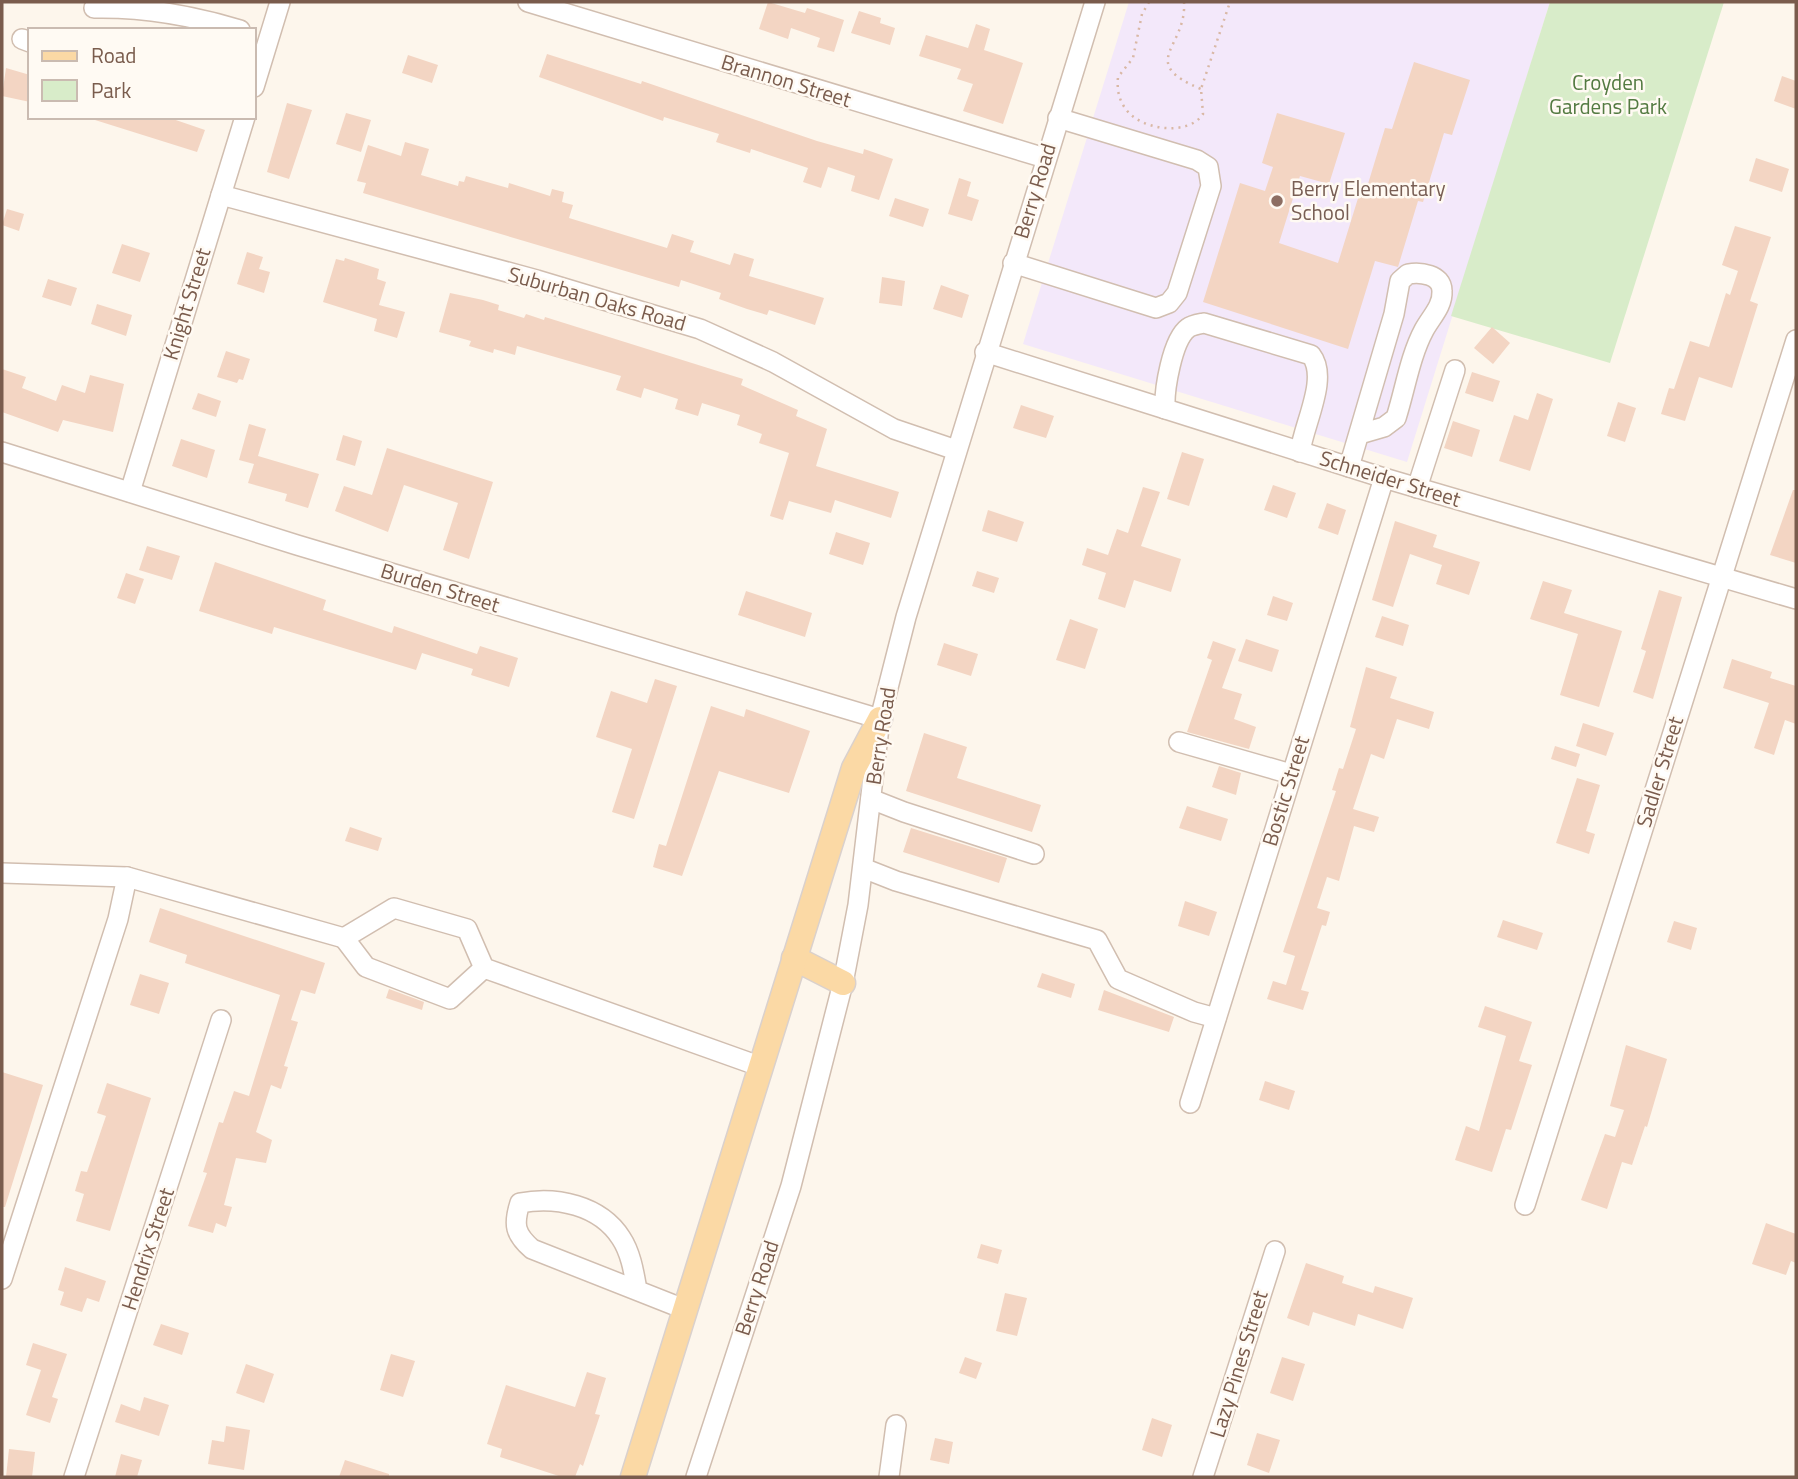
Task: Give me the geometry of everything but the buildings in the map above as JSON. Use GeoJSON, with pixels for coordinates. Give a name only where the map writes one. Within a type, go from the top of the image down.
{"type":"FeatureCollection","features":[{"type":"Feature","properties":{"kind":"main road"},"geometry":{"type":"LineString","coordinates":[[632,1477],[853,768],[880,719]]}},
{"type":"Feature","properties":{"kind":"main road"},"geometry":{"type":"LineString","coordinates":[[794,958],[843,983]]}},
{"type":"Feature","properties":{"kind":"street"},"geometry":{"type":"LineString","coordinates":[[256,72],[261,36],[280,2]]}},
{"type":"Feature","properties":{"kind":"street","name":"Brannon Street"},"geometry":{"type":"LineString","coordinates":[[528,2],[1045,158]]}},
{"type":"Feature","properties":{"kind":"street","name":"Berry Road"},"geometry":{"type":"LineString","coordinates":[[696,1477],[791,1186],[843,983],[863,868],[880,719],[906,617],[985,352],[1095,2]]}},
{"type":"Feature","properties":{"kind":"street"},"geometry":{"type":"LineString","coordinates":[[94,8],[183,15],[232,28]]}},
{"type":"Feature","properties":{"kind":"street"},"geometry":{"type":"LineString","coordinates":[[1013,263],[1156,308],[1169,303],[1177,293],[1211,187],[1208,167],[1197,160],[1058,118]]}},
{"type":"Feature","properties":{"kind":"street","name":"Knight Street"},"geometry":{"type":"LineString","coordinates":[[130,492],[243,119]]}},
{"type":"Feature","properties":{"kind":"street","name":"Suburban Oaks Road"},"geometry":{"type":"LineString","coordinates":[[221,195],[537,280],[701,329],[773,362],[894,429],[956,450]]}},
{"type":"Feature","properties":{"kind":"street"},"geometry":{"type":"LineString","coordinates":[[1349,467],[1394,314],[1400,281],[1408,274],[1432,276],[1441,283],[1443,292],[1438,309],[1423,331],[1396,418],[1384,427],[1360,434]]}},
{"type":"Feature","properties":{"kind":"street"},"geometry":{"type":"LineString","coordinates":[[1165,409],[1164,387],[1181,335],[1190,326],[1204,323],[1311,355],[1318,363],[1320,378],[1303,430],[1300,452]]}},
{"type":"Feature","properties":{"kind":"street","name":"Sadler Street"},"geometry":{"type":"LineString","coordinates":[[1525,1205],[1796,340]]}},
{"type":"Feature","properties":{"kind":"street","name":"Schneider Street"},"geometry":{"type":"LineString","coordinates":[[985,352],[1384,478],[1796,599]]}},
{"type":"Feature","properties":{"kind":"street"},"geometry":{"type":"LineString","coordinates":[[1417,488],[1455,370]]}},
{"type":"Feature","properties":{"kind":"street","name":"Burden Street"},"geometry":{"type":"LineString","coordinates":[[2,452],[297,545],[880,719]]}},
{"type":"Feature","properties":{"kind":"street","name":"Bostic Street"},"geometry":{"type":"LineString","coordinates":[[1190,1103],[1384,478]]}},
{"type":"Feature","properties":{"kind":"street"},"geometry":{"type":"LineString","coordinates":[[1179,742],[1291,775]]}},
{"type":"Feature","properties":{"kind":"street"},"geometry":{"type":"LineString","coordinates":[[871,799],[904,813],[1034,854]]}},
{"type":"Feature","properties":{"kind":"street"},"geometry":{"type":"LineString","coordinates":[[863,868],[895,881],[1097,940],[1118,979],[1194,1012],[1216,1018]]}},
{"type":"Feature","properties":{"kind":"street"},"geometry":{"type":"LineString","coordinates":[[2,873],[127,877],[344,937],[366,967],[450,999],[484,968]]}},
{"type":"Feature","properties":{"kind":"street"},"geometry":{"type":"LineString","coordinates":[[2,1279],[118,919],[127,877]]}},
{"type":"Feature","properties":{"kind":"street"},"geometry":{"type":"LineString","coordinates":[[344,937],[394,908],[467,929],[484,968],[759,1066]]}},
{"type":"Feature","properties":{"kind":"street","name":"Hendrix Street"},"geometry":{"type":"LineString","coordinates":[[74,1477],[221,1020]]}},
{"type":"Feature","properties":{"kind":"street"},"geometry":{"type":"LineString","coordinates":[[637,1290],[632,1265],[622,1238],[603,1218],[561,1200],[520,1203],[514,1220],[517,1236],[532,1249],[684,1309]]}},
{"type":"Feature","properties":{"kind":"street","name":"Lazy Pines Street"},"geometry":{"type":"LineString","coordinates":[[1203,1477],[1275,1251]]}},
{"type":"Feature","properties":{"kind":"street"},"geometry":{"type":"LineString","coordinates":[[889,1477],[896,1425]]}},
{"type":"Feature","properties":{"kind":"path"},"geometry":{"type":"LineString","coordinates":[[1149,2],[1142,14],[1133,58],[1118,76],[1119,97],[1125,109],[1149,125],[1185,128],[1194,124],[1203,114],[1201,89],[1230,2]]}},
{"type":"Feature","properties":{"kind":"path"},"geometry":{"type":"LineString","coordinates":[[1184,2],[1184,18],[1168,60],[1169,68],[1176,78],[1201,89]]}},
{"type":"Feature","properties":{"kind":"shaded area","name":"Berry Elementary School"},"geometry":{"type":"Polygon","coordinates":[[[1129,2],[1550,2],[1407,462],[1023,344],[1129,2]]]}},
{"type":"Feature","properties":{"kind":"green space","name":"Croyden Gardens Park"},"geometry":{"type":"Polygon","coordinates":[[[1550,2],[1724,2],[1610,363],[1451,316],[1550,2]]]}},
{"type":"Feature","properties":{"kind":"place","name":"Berry Elementary School"},"geometry":{"type":"Point","coordinates":[1277,201]}}]}
